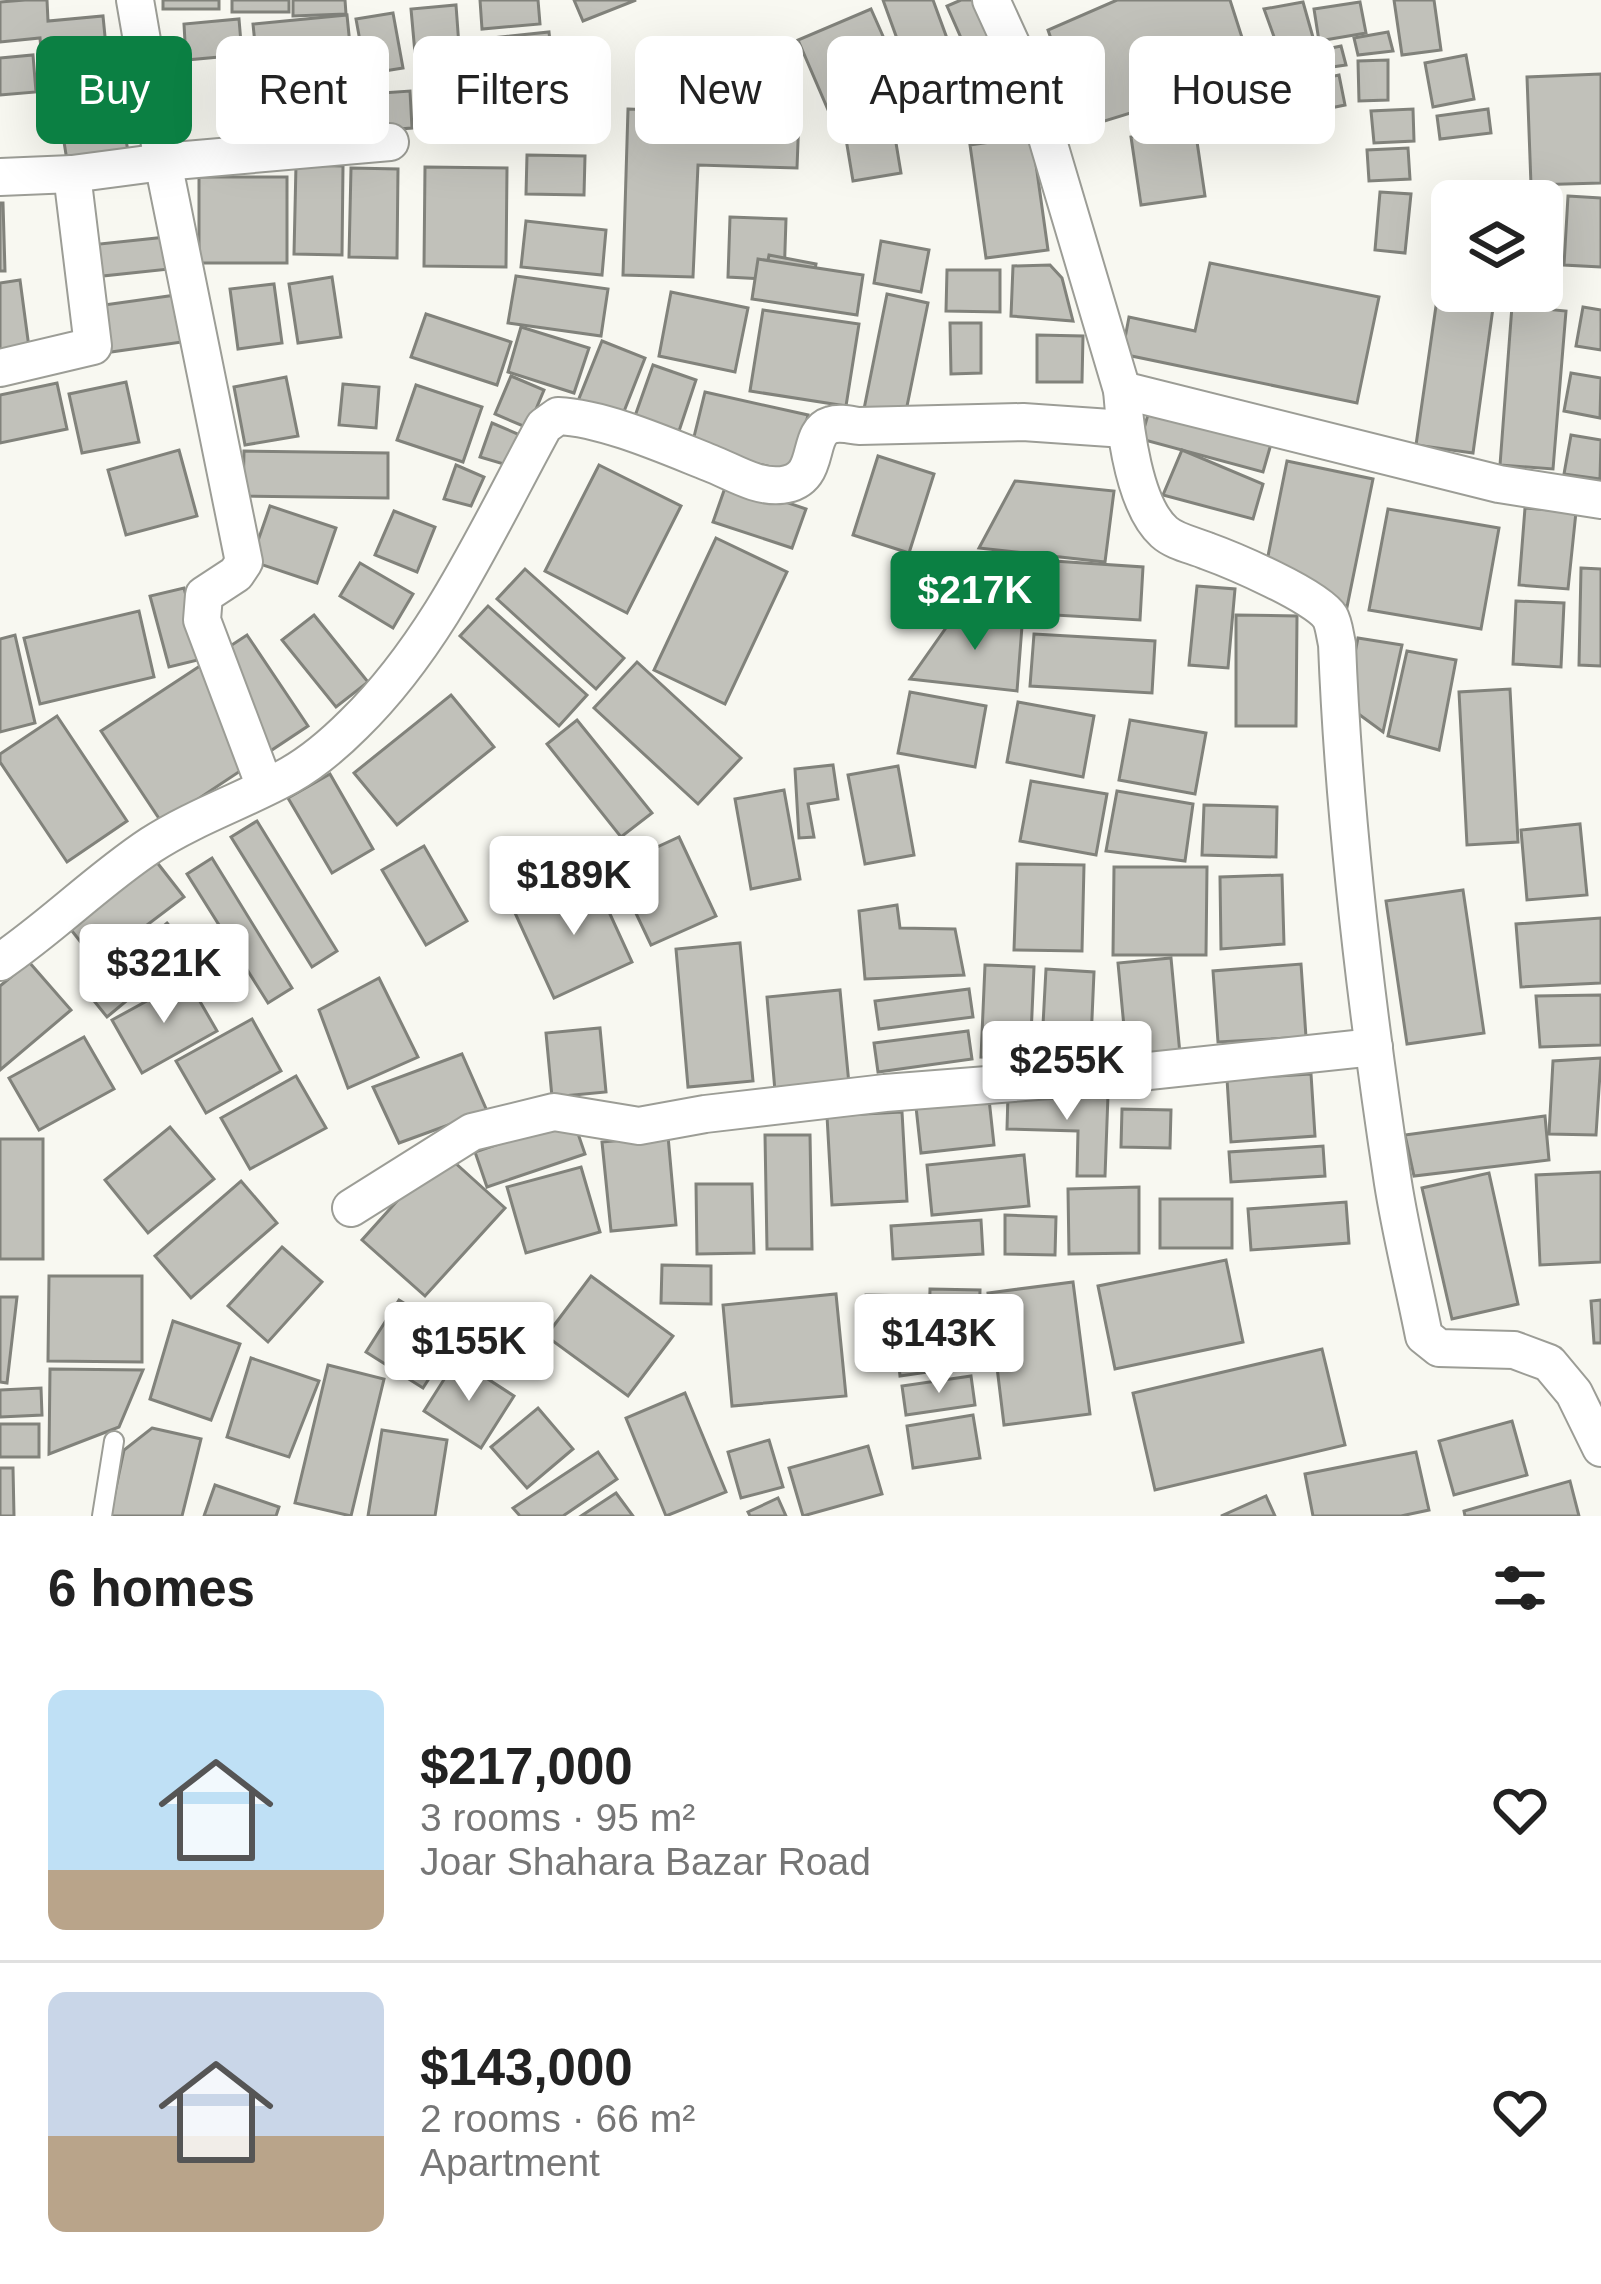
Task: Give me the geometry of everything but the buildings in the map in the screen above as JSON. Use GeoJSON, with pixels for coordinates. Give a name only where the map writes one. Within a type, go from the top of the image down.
{"type":"FeatureCollection","features":[{"type":"Feature","properties":{"kind":"street"},"geometry":{"type":"LineString","coordinates":[[136,0],[163,162],[244,562],[236,574],[204,595],[202,620],[265,787]]}},
{"type":"Feature","properties":{"kind":"street"},"geometry":{"type":"LineString","coordinates":[[991,0],[1034,94],[1122,390],[1135,477],[1150,511],[1162,530],[1177,540],[1306,596],[1330,616],[1337,644],[1349,827],[1374,1047],[1394,1187],[1424,1336],[1439,1348],[1514,1350],[1550,1363],[1574,1394],[1601,1448]]}},
{"type":"Feature","properties":{"kind":"street"},"geometry":{"type":"LineString","coordinates":[[0,177],[390,142]]}},
{"type":"Feature","properties":{"kind":"street"},"geometry":{"type":"LineString","coordinates":[[0,368],[94,346],[72,174]]}},
{"type":"Feature","properties":{"kind":"street"},"geometry":{"type":"LineString","coordinates":[[1122,390],[1498,484],[1601,500]]}},
{"type":"Feature","properties":{"kind":"street"},"geometry":{"type":"LineString","coordinates":[[0,962],[155,842],[294,773],[356,723],[409,661],[444,610],[544,426],[558,416],[594,421],[755,482],[780,485],[805,475],[818,438],[827,426],[836,424],[1023,422],[1125,429]]}},
{"type":"Feature","properties":{"kind":"street"},"geometry":{"type":"LineString","coordinates":[[351,1208],[472,1132],[554,1112],[640,1126],[885,1094],[1374,1047]]}},
{"type":"Feature","properties":{"kind":"lane"},"geometry":{"type":"LineString","coordinates":[[102,1516],[114,1441]]}}]}
